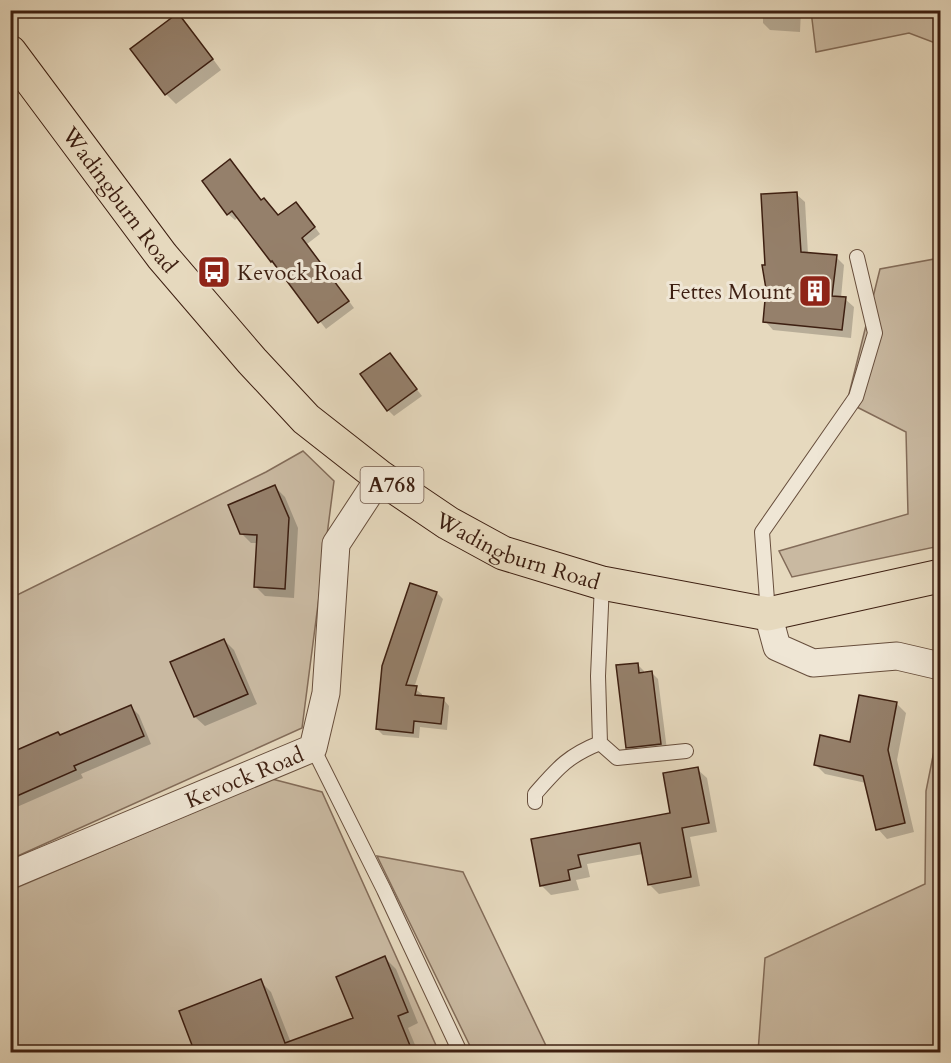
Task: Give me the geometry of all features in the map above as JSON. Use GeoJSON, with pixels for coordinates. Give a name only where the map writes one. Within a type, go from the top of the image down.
{"type":"FeatureCollection","features":[{"type":"Feature","properties":{"kind":"main road","name":"Wadingburn Road"},"geometry":{"type":"LineString","coordinates":[[10,52],[162,256],[252,362],[306,419],[380,477],[448,523],[503,553],[602,583],[768,614],[940,576]]}},
{"type":"Feature","properties":{"kind":"street","name":"Kevock Road"},"geometry":{"type":"LineString","coordinates":[[10,875],[313,748],[326,693],[336,544],[380,477]]}},
{"type":"Feature","properties":{"kind":"street"},"geometry":{"type":"LineString","coordinates":[[768,614],[777,647],[813,663],[897,656],[940,666]]}},
{"type":"Feature","properties":{"kind":"lane"},"geometry":{"type":"LineString","coordinates":[[768,614],[762,532],[856,397],[875,333],[857,257]]}},
{"type":"Feature","properties":{"kind":"lane"},"geometry":{"type":"LineString","coordinates":[[602,583],[598,676],[600,744],[617,758],[686,751]]}},
{"type":"Feature","properties":{"kind":"lane"},"geometry":{"type":"LineString","coordinates":[[535,802],[535,794],[562,763],[580,751],[600,744]]}},
{"type":"Feature","properties":{"kind":"lane"},"geometry":{"type":"LineString","coordinates":[[313,748],[384,890],[460,1053]]}},
{"type":"Feature","properties":{"kind":"shaded area"},"geometry":{"type":"Polygon","coordinates":[[[811,11],[940,11],[940,93],[938,44],[909,33],[816,52],[811,11]]]}},
{"type":"Feature","properties":{"kind":"shaded area"},"geometry":{"type":"Polygon","coordinates":[[[940,258],[940,546],[792,577],[779,551],[908,514],[906,432],[847,402],[880,269],[940,258]]]}},
{"type":"Feature","properties":{"kind":"shaded area"},"geometry":{"type":"Polygon","coordinates":[[[303,451],[334,481],[302,728],[11,859],[11,598],[266,472],[303,451]]]}},
{"type":"Feature","properties":{"kind":"shaded area"},"geometry":{"type":"Polygon","coordinates":[[[940,721],[940,1052],[758,1052],[765,958],[925,884],[926,791],[940,721]]]}},
{"type":"Feature","properties":{"kind":"shaded area"},"geometry":{"type":"Polygon","coordinates":[[[272,779],[322,792],[439,1052],[11,1052],[11,890],[272,779]]]}},
{"type":"Feature","properties":{"kind":"shaded area"},"geometry":{"type":"Polygon","coordinates":[[[377,856],[463,872],[549,1052],[473,1052],[377,856]]]}},
{"type":"Feature","properties":{"kind":"building"},"geometry":{"type":"Polygon","coordinates":[[[178,13],[213,59],[165,95],[130,49],[178,13]]]}},
{"type":"Feature","properties":{"kind":"building"},"geometry":{"type":"Polygon","coordinates":[[[230,159],[261,200],[264,198],[278,215],[296,202],[315,227],[302,238],[349,301],[318,323],[232,211],[227,215],[202,181],[230,159]]]}},
{"type":"Feature","properties":{"kind":"building","name":"Fettes Mount"},"geometry":{"type":"Polygon","coordinates":[[[797,192],[801,252],[837,255],[832,296],[846,297],[842,330],[763,322],[766,289],[762,265],[765,265],[761,194],[797,192]]]}},
{"type":"Feature","properties":{"kind":"building"},"geometry":{"type":"Polygon","coordinates":[[[390,353],[417,389],[387,411],[360,374],[390,353]]]}},
{"type":"Feature","properties":{"kind":"building"},"geometry":{"type":"Polygon","coordinates":[[[275,485],[289,518],[285,589],[254,587],[257,535],[240,534],[228,505],[275,485]]]}},
{"type":"Feature","properties":{"kind":"building"},"geometry":{"type":"Polygon","coordinates":[[[410,583],[437,592],[406,685],[417,686],[415,695],[444,698],[441,724],[414,721],[413,733],[376,729],[382,666],[410,583]]]}},
{"type":"Feature","properties":{"kind":"building"},"geometry":{"type":"Polygon","coordinates":[[[224,639],[248,694],[194,717],[170,662],[224,639]]]}},
{"type":"Feature","properties":{"kind":"building"},"geometry":{"type":"Polygon","coordinates":[[[638,663],[639,673],[652,671],[661,744],[626,748],[616,665],[638,663]]]}},
{"type":"Feature","properties":{"kind":"building"},"geometry":{"type":"Polygon","coordinates":[[[859,695],[897,702],[888,750],[905,823],[876,830],[863,776],[814,765],[820,735],[850,742],[859,695]]]}},
{"type":"Feature","properties":{"kind":"building"},"geometry":{"type":"Polygon","coordinates":[[[131,705],[144,736],[74,766],[76,770],[10,799],[10,753],[58,732],[60,735],[131,705]]]}},
{"type":"Feature","properties":{"kind":"building"},"geometry":{"type":"Polygon","coordinates":[[[698,767],[709,823],[682,828],[691,877],[648,885],[640,843],[578,855],[581,867],[568,870],[570,880],[540,886],[531,839],[670,813],[663,773],[698,767]]]}},
{"type":"Feature","properties":{"kind":"building"},"geometry":{"type":"Polygon","coordinates":[[[385,956],[408,1012],[398,1016],[413,1053],[195,1053],[179,1011],[261,979],[285,1043],[353,1018],[336,977],[385,956]]]}},
{"type":"Feature","properties":{"kind":"place","name":"Kevock Road"},"geometry":{"type":"Point","coordinates":[214,272]}},
{"type":"Feature","properties":{"kind":"place","name":"Fettes Mount"},"geometry":{"type":"Point","coordinates":[815,291]}}]}
